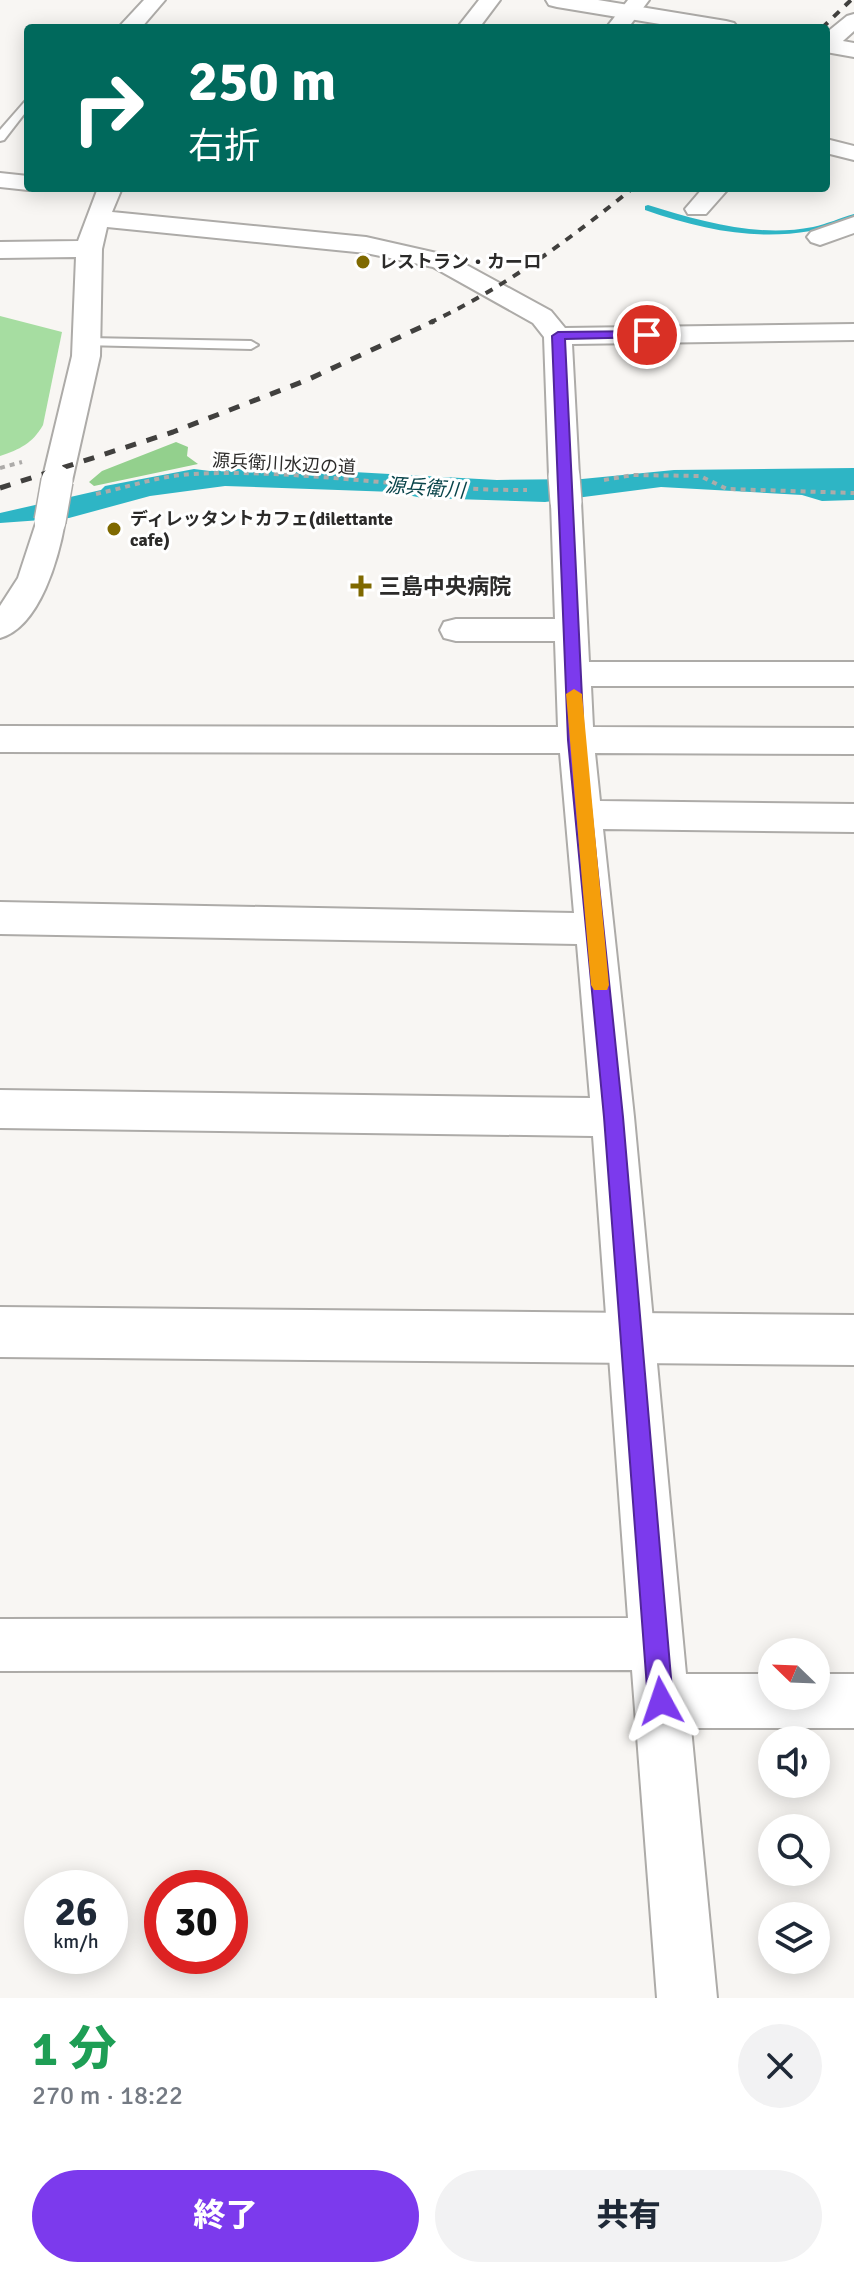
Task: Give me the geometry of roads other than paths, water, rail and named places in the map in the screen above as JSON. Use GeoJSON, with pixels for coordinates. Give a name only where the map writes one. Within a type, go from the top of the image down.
{"type":"FeatureCollection","features":[{"type":"Feature","properties":{"kind":"street"},"geometry":{"type":"LineString","coordinates":[[133,24],[155,0]]}},
{"type":"Feature","properties":{"kind":"street"},"geometry":{"type":"LineString","coordinates":[[471,24],[490,0]]}},
{"type":"Feature","properties":{"kind":"street"},"geometry":{"type":"LineString","coordinates":[[557,0],[682,24]]}},
{"type":"Feature","properties":{"kind":"street"},"geometry":{"type":"LineString","coordinates":[[830,41],[854,20]]}},
{"type":"Feature","properties":{"kind":"street"},"geometry":{"type":"LineString","coordinates":[[830,45],[854,50]]}},
{"type":"Feature","properties":{"kind":"street"},"geometry":{"type":"LineString","coordinates":[[830,147],[854,153]]}},
{"type":"Feature","properties":{"kind":"street"},"geometry":{"type":"LineString","coordinates":[[0,180],[24,183]]}},
{"type":"Feature","properties":{"kind":"street"},"geometry":{"type":"LineString","coordinates":[[0,627],[29,592],[43,564],[57,481],[87,342],[89,249],[97,218],[109,192]]}},
{"type":"Feature","properties":{"kind":"street"},"geometry":{"type":"LineString","coordinates":[[697,209],[713,192]]}},
{"type":"Feature","properties":{"kind":"street"},"geometry":{"type":"LineString","coordinates":[[97,218],[366,245],[441,261],[542,317],[558,336],[576,740],[613,1117],[687,1998]]}},
{"type":"Feature","properties":{"kind":"street"},"geometry":{"type":"LineString","coordinates":[[820,237],[854,225]]}},
{"type":"Feature","properties":{"kind":"street"},"geometry":{"type":"LineString","coordinates":[[0,250],[89,249]]}},
{"type":"Feature","properties":{"kind":"street"},"geometry":{"type":"LineString","coordinates":[[558,336],[854,332]]}},
{"type":"Feature","properties":{"kind":"street"},"geometry":{"type":"LineString","coordinates":[[456,630],[571,630]]}},
{"type":"Feature","properties":{"kind":"street"},"geometry":{"type":"LineString","coordinates":[[573,674],[854,674]]}},
{"type":"Feature","properties":{"kind":"street"},"geometry":{"type":"LineString","coordinates":[[0,739],[854,741]]}},
{"type":"Feature","properties":{"kind":"street"},"geometry":{"type":"LineString","coordinates":[[585,815],[854,818]]}},
{"type":"Feature","properties":{"kind":"street"},"geometry":{"type":"LineString","coordinates":[[0,918],[595,929]]}},
{"type":"Feature","properties":{"kind":"street"},"geometry":{"type":"LineString","coordinates":[[0,1109],[613,1117]]}},
{"type":"Feature","properties":{"kind":"street"},"geometry":{"type":"LineString","coordinates":[[0,1332],[854,1340]]}},
{"type":"Feature","properties":{"kind":"street"},"geometry":{"type":"LineString","coordinates":[[0,1645],[311,1647],[656,1644]]}},
{"type":"Feature","properties":{"kind":"street"},"geometry":{"type":"LineString","coordinates":[[661,1701],[854,1701]]}},
{"type":"Feature","properties":{"kind":"lane"},"geometry":{"type":"LineString","coordinates":[[0,138],[24,106]]}},
{"type":"Feature","properties":{"kind":"lane"},"geometry":{"type":"LineString","coordinates":[[87,342],[251,345]]}},
{"type":"Feature","properties":{"kind":"water","name":"源兵衛川"},"geometry":{"type":"Polygon","coordinates":[[[264,467],[497,480],[582,479],[674,470],[854,468],[854,500],[822,501],[802,495],[661,487],[545,502],[422,498],[394,492],[225,486],[150,496],[69,518],[0,523],[0,513],[101,490],[105,486],[194,469],[210,471],[264,467]]]}},
{"type":"Feature","properties":{"kind":"waterway"},"geometry":{"type":"LineString","coordinates":[[648,208],[706,225],[766,232],[812,230],[854,217]]}},
{"type":"Feature","properties":{"kind":"railway"},"geometry":{"type":"LineString","coordinates":[[826,24],[851,0]]}},
{"type":"Feature","properties":{"kind":"railway"},"geometry":{"type":"LineString","coordinates":[[429,323],[483,295],[535,262],[628,192]]}},
{"type":"Feature","properties":{"kind":"railway"},"geometry":{"type":"LineString","coordinates":[[0,488],[173,432],[307,380],[434,321]]}},
{"type":"Feature","properties":{"kind":"place","name":"レストラン・カーロ"},"geometry":{"type":"Point","coordinates":[363,262]}},
{"type":"Feature","properties":{"kind":"place","name":"ディレッタントカフェ(dilettante cafe)"},"geometry":{"type":"Point","coordinates":[114,529]}},
{"type":"Feature","properties":{"kind":"place","name":"三島中央病院"},"geometry":{"type":"Point","coordinates":[361,586]}}]}
